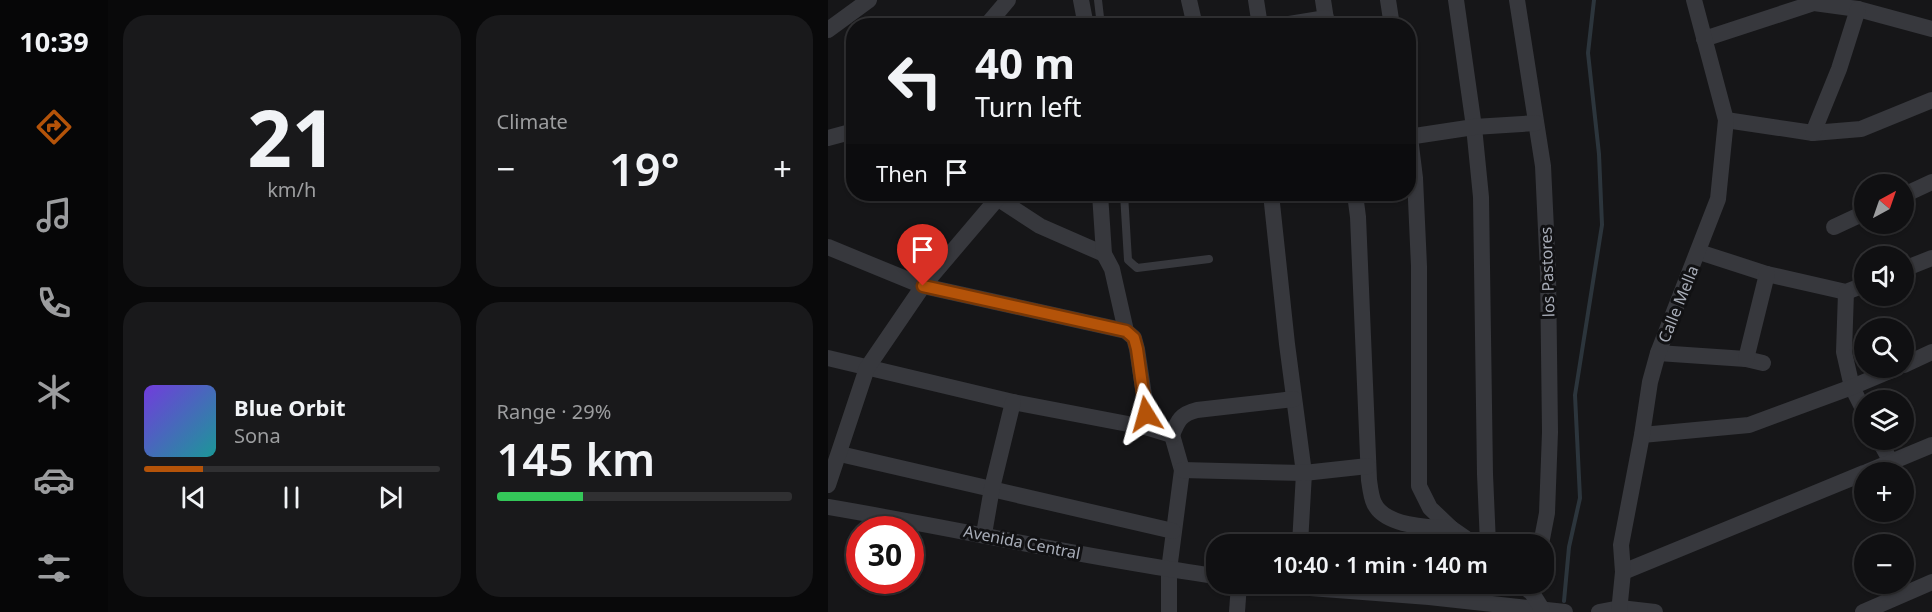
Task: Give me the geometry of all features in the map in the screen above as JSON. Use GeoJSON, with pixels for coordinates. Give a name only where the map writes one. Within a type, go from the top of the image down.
{"type":"FeatureCollection","features":[{"type":"Feature","properties":{"kind":"street"},"geometry":{"type":"LineString","coordinates":[[828,30],[869,0]]}},
{"type":"Feature","properties":{"kind":"street"},"geometry":{"type":"LineString","coordinates":[[993,18],[1008,0]]}},
{"type":"Feature","properties":{"kind":"street"},"geometry":{"type":"LineString","coordinates":[[1081,0],[1084,18]]}},
{"type":"Feature","properties":{"kind":"street"},"geometry":{"type":"LineString","coordinates":[[1189,0],[1192,18]]}},
{"type":"Feature","properties":{"kind":"street"},"geometry":{"type":"LineString","coordinates":[[1256,0],[1259,18]]}},
{"type":"Feature","properties":{"kind":"street"},"geometry":{"type":"LineString","coordinates":[[1323,0],[1326,18]]}},
{"type":"Feature","properties":{"kind":"street"},"geometry":{"type":"LineString","coordinates":[[1388,0],[1391,18]]}},
{"type":"Feature","properties":{"kind":"street"},"geometry":{"type":"LineString","coordinates":[[1456,0],[1474,127],[1481,197],[1484,462],[1488,534]]}},
{"type":"Feature","properties":{"kind":"street","name":"los Pastores"},"geometry":{"type":"LineString","coordinates":[[1517,0],[1543,166],[1548,272],[1550,432],[1547,513],[1543,534]]}},
{"type":"Feature","properties":{"kind":"street","name":"Calle Mella"},"geometry":{"type":"LineString","coordinates":[[1619,610],[1623,572],[1621,545],[1650,382],[1658,353],[1718,199],[1726,120],[1694,0]]}},
{"type":"Feature","properties":{"kind":"street"},"geometry":{"type":"LineString","coordinates":[[1704,39],[1813,1],[1930,24]]}},
{"type":"Feature","properties":{"kind":"street"},"geometry":{"type":"LineString","coordinates":[[1813,133],[1839,69],[1858,9]]}},
{"type":"Feature","properties":{"kind":"street"},"geometry":{"type":"LineString","coordinates":[[1726,120],[1813,133],[1861,129],[1932,100]]}},
{"type":"Feature","properties":{"kind":"street"},"geometry":{"type":"LineString","coordinates":[[1416,131],[1536,123]]}},
{"type":"Feature","properties":{"kind":"street"},"geometry":{"type":"LineString","coordinates":[[828,138],[846,132]]}},
{"type":"Feature","properties":{"kind":"street"},"geometry":{"type":"LineString","coordinates":[[1914,190],[1932,182]]}},
{"type":"Feature","properties":{"kind":"street"},"geometry":{"type":"LineString","coordinates":[[828,485],[867,368],[923,286],[992,201]]}},
{"type":"Feature","properties":{"kind":"street"},"geometry":{"type":"LineString","coordinates":[[1005,201],[1040,226],[1104,254]]}},
{"type":"Feature","properties":{"kind":"street"},"geometry":{"type":"LineString","coordinates":[[1100,201],[1104,254],[1112,269],[1126,331]]}},
{"type":"Feature","properties":{"kind":"street"},"geometry":{"type":"LineString","coordinates":[[1272,201],[1304,473],[1301,534]]}},
{"type":"Feature","properties":{"kind":"street"},"geometry":{"type":"LineString","coordinates":[[1356,201],[1368,466],[1373,503],[1387,518],[1427,528],[1451,528]]}},
{"type":"Feature","properties":{"kind":"street"},"geometry":{"type":"LineString","coordinates":[[1414,201],[1419,266],[1419,486],[1430,508],[1460,534]]}},
{"type":"Feature","properties":{"kind":"street"},"geometry":{"type":"LineString","coordinates":[[1834,227],[1854,218]]}},
{"type":"Feature","properties":{"kind":"street"},"geometry":{"type":"LineString","coordinates":[[828,247],[923,286],[1126,331],[1134,338],[1137,349],[1149,428]]}},
{"type":"Feature","properties":{"kind":"street"},"geometry":{"type":"LineString","coordinates":[[1699,252],[1767,274],[1846,292],[1854,289]]}},
{"type":"Feature","properties":{"kind":"street"},"geometry":{"type":"LineString","coordinates":[[1914,265],[1932,258]]}},
{"type":"Feature","properties":{"kind":"street"},"geometry":{"type":"LineString","coordinates":[[1746,359],[1767,274]]}},
{"type":"Feature","properties":{"kind":"street"},"geometry":{"type":"LineString","coordinates":[[1846,292],[1844,352],[1854,391]]}},
{"type":"Feature","properties":{"kind":"street"},"geometry":{"type":"LineString","coordinates":[[1914,360],[1932,352]]}},
{"type":"Feature","properties":{"kind":"street"},"geometry":{"type":"LineString","coordinates":[[1658,353],[1746,359],[1763,363]]}},
{"type":"Feature","properties":{"kind":"street"},"geometry":{"type":"LineString","coordinates":[[828,358],[1013,402],[1149,428],[1173,435]]}},
{"type":"Feature","properties":{"kind":"street"},"geometry":{"type":"LineString","coordinates":[[1642,435],[1749,425],[1873,378]]}},
{"type":"Feature","properties":{"kind":"street"},"geometry":{"type":"LineString","coordinates":[[1169,612],[1169,570],[1182,470],[1173,435],[1179,418],[1186,412],[1197,410],[1294,399]]}},
{"type":"Feature","properties":{"kind":"street"},"geometry":{"type":"LineString","coordinates":[[984,534],[992,488],[1013,402]]}},
{"type":"Feature","properties":{"kind":"street"},"geometry":{"type":"LineString","coordinates":[[1885,450],[1891,462],[1932,445]]}},
{"type":"Feature","properties":{"kind":"street"},"geometry":{"type":"LineString","coordinates":[[840,454],[1173,531]]}},
{"type":"Feature","properties":{"kind":"street"},"geometry":{"type":"LineString","coordinates":[[1182,470],[1304,473],[1368,466]]}},
{"type":"Feature","properties":{"kind":"street"},"geometry":{"type":"LineString","coordinates":[[1623,572],[1854,478]]}},
{"type":"Feature","properties":{"kind":"street","name":"Avenida Central"},"geometry":{"type":"LineString","coordinates":[[828,507],[1169,570],[1206,575]]}},
{"type":"Feature","properties":{"kind":"street"},"geometry":{"type":"LineString","coordinates":[[1863,612],[1932,582]]}},
{"type":"Feature","properties":{"kind":"street"},"geometry":{"type":"LineString","coordinates":[[1237,612],[1238,594]]}},
{"type":"Feature","properties":{"kind":"street"},"geometry":{"type":"LineString","coordinates":[[1360,594],[1428,604],[1564,612]]}},
{"type":"Feature","properties":{"kind":"street"},"geometry":{"type":"LineString","coordinates":[[1533,594],[1542,611]]}},
{"type":"Feature","properties":{"kind":"street"},"geometry":{"type":"LineString","coordinates":[[1599,612],[1619,610],[1655,612]]}},
{"type":"Feature","properties":{"kind":"lane"},"geometry":{"type":"LineString","coordinates":[[1098,0],[1100,18]]}},
{"type":"Feature","properties":{"kind":"lane"},"geometry":{"type":"LineString","coordinates":[[1124,201],[1128,260],[1131,265],[1137,268],[1209,259]]}},
{"type":"Feature","properties":{"kind":"waterway"},"geometry":{"type":"LineString","coordinates":[[1564,601],[1569,547],[1580,498],[1575,395],[1602,225],[1599,154],[1588,53],[1594,0]]}},
{"type":"Feature","properties":{"kind":"route"},"geometry":{"type":"LineString","coordinates":[[923,286],[1126,331],[1134,338],[1137,349],[1146,414]]}}]}
